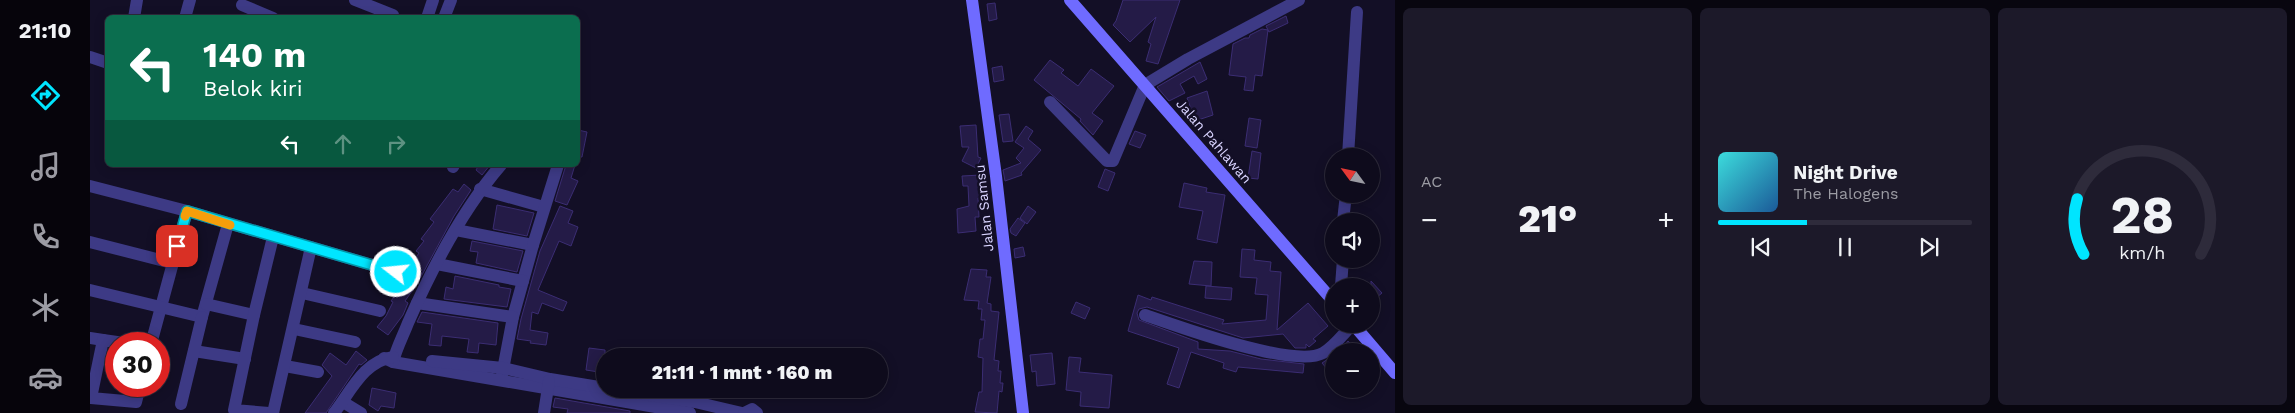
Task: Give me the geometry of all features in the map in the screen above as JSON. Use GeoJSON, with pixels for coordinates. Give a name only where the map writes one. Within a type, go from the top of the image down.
{"type":"FeatureCollection","features":[{"type":"Feature","properties":{"kind":"street"},"geometry":{"type":"LineString","coordinates":[[136,15],[134,10],[137,0]]}},
{"type":"Feature","properties":{"kind":"street"},"geometry":{"type":"LineString","coordinates":[[186,15],[190,0]]}},
{"type":"Feature","properties":{"kind":"street"},"geometry":{"type":"LineString","coordinates":[[355,0],[392,15]]}},
{"type":"Feature","properties":{"kind":"street"},"geometry":{"type":"LineString","coordinates":[[385,0],[393,15]]}},
{"type":"Feature","properties":{"kind":"street"},"geometry":{"type":"LineString","coordinates":[[429,15],[433,0]]}},
{"type":"Feature","properties":{"kind":"street"},"geometry":{"type":"LineString","coordinates":[[445,15],[451,0]]}},
{"type":"Feature","properties":{"kind":"street","name":"Jalan Samsu"},"geometry":{"type":"LineString","coordinates":[[972,0],[996,176],[1023,413]]}},
{"type":"Feature","properties":{"kind":"street","name":"Jalan Pahlawan"},"geometry":{"type":"LineString","coordinates":[[1070,0],[1325,292]]}},
{"type":"Feature","properties":{"kind":"street"},"geometry":{"type":"LineString","coordinates":[[1050,102],[1107,161],[1111,162],[1115,159],[1145,85],[1188,59],[1299,0]]}},
{"type":"Feature","properties":{"kind":"street"},"geometry":{"type":"LineString","coordinates":[[242,8],[264,15]]}},
{"type":"Feature","properties":{"kind":"street"},"geometry":{"type":"LineString","coordinates":[[1348,148],[1357,12]]}},
{"type":"Feature","properties":{"kind":"street"},"geometry":{"type":"LineString","coordinates":[[90,57],[105,62]]}},
{"type":"Feature","properties":{"kind":"street"},"geometry":{"type":"LineString","coordinates":[[391,359],[417,303],[456,230],[480,189],[499,167]]}},
{"type":"Feature","properties":{"kind":"street"},"geometry":{"type":"LineString","coordinates":[[502,374],[513,317],[557,167]]}},
{"type":"Feature","properties":{"kind":"street"},"geometry":{"type":"LineString","coordinates":[[90,186],[187,211],[396,272]]}},
{"type":"Feature","properties":{"kind":"street"},"geometry":{"type":"LineString","coordinates":[[480,189],[544,207]]}},
{"type":"Feature","properties":{"kind":"street"},"geometry":{"type":"LineString","coordinates":[[154,332],[187,211]]}},
{"type":"Feature","properties":{"kind":"street"},"geometry":{"type":"LineString","coordinates":[[181,404],[202,316],[228,224]]}},
{"type":"Feature","properties":{"kind":"street"},"geometry":{"type":"LineString","coordinates":[[456,230],[533,245]]}},
{"type":"Feature","properties":{"kind":"street"},"geometry":{"type":"LineString","coordinates":[[269,413],[234,410],[273,237]]}},
{"type":"Feature","properties":{"kind":"street"},"geometry":{"type":"LineString","coordinates":[[90,242],[172,263]]}},
{"type":"Feature","properties":{"kind":"street"},"geometry":{"type":"LineString","coordinates":[[273,413],[294,329],[311,247]]}},
{"type":"Feature","properties":{"kind":"street"},"geometry":{"type":"LineString","coordinates":[[437,264],[523,281]]}},
{"type":"Feature","properties":{"kind":"street"},"geometry":{"type":"LineString","coordinates":[[90,290],[202,316]]}},
{"type":"Feature","properties":{"kind":"street"},"geometry":{"type":"LineString","coordinates":[[302,293],[380,311]]}},
{"type":"Feature","properties":{"kind":"street"},"geometry":{"type":"LineString","coordinates":[[417,303],[513,317]]}},
{"type":"Feature","properties":{"kind":"street"},"geometry":{"type":"LineString","coordinates":[[206,304],[254,315]]}},
{"type":"Feature","properties":{"kind":"street"},"geometry":{"type":"LineString","coordinates":[[1145,315],[1210,336],[1296,356],[1322,353],[1343,333]]}},
{"type":"Feature","properties":{"kind":"street"},"geometry":{"type":"LineString","coordinates":[[294,329],[355,342]]}},
{"type":"Feature","properties":{"kind":"street"},"geometry":{"type":"LineString","coordinates":[[1361,333],[1395,373]]}},
{"type":"Feature","properties":{"kind":"street"},"geometry":{"type":"LineString","coordinates":[[90,338],[103,340],[91,398],[136,402],[137,397]]}},
{"type":"Feature","properties":{"kind":"street"},"geometry":{"type":"LineString","coordinates":[[194,351],[245,359]]}},
{"type":"Feature","properties":{"kind":"street"},"geometry":{"type":"LineString","coordinates":[[334,413],[369,367],[391,359],[502,374],[690,413]]}},
{"type":"Feature","properties":{"kind":"street"},"geometry":{"type":"LineString","coordinates":[[285,366],[318,372]]}},
{"type":"Feature","properties":{"kind":"street"},"geometry":{"type":"LineString","coordinates":[[549,384],[596,387]]}},
{"type":"Feature","properties":{"kind":"street"},"geometry":{"type":"LineString","coordinates":[[544,413],[549,384]]}},
{"type":"Feature","properties":{"kind":"street"},"geometry":{"type":"LineString","coordinates":[[669,398],[743,413],[752,409],[757,413]]}},
{"type":"Feature","properties":{"kind":"street"},"geometry":{"type":"LineString","coordinates":[[343,402],[361,413]]}},
{"type":"Feature","properties":{"kind":"building"},"geometry":{"type":"Polygon","coordinates":[[[1123,0],[1180,0],[1158,64],[1146,61],[1151,44],[1148,42],[1156,17],[1130,42],[1113,25],[1123,0]]]}},
{"type":"Feature","properties":{"kind":"building"},"geometry":{"type":"Polygon","coordinates":[[[995,3],[997,19],[989,21],[987,4],[995,3]]]}},
{"type":"Feature","properties":{"kind":"building"},"geometry":{"type":"Polygon","coordinates":[[[1286,16],[1288,23],[1269,32],[1266,26],[1286,16]]]}},
{"type":"Feature","properties":{"kind":"building"},"geometry":{"type":"Polygon","coordinates":[[[1262,29],[1268,30],[1262,76],[1255,75],[1253,91],[1244,90],[1246,77],[1229,75],[1233,44],[1249,38],[1250,35],[1262,29]]]}},
{"type":"Feature","properties":{"kind":"building"},"geometry":{"type":"Polygon","coordinates":[[[1050,60],[1064,70],[1061,73],[1078,86],[1091,69],[1114,86],[1092,113],[1103,121],[1093,135],[1080,121],[1081,119],[1034,80],[1050,60]]]}},
{"type":"Feature","properties":{"kind":"building"},"geometry":{"type":"Polygon","coordinates":[[[1200,62],[1207,79],[1198,84],[1194,76],[1180,84],[1185,93],[1169,101],[1157,87],[1200,62]]]}},
{"type":"Feature","properties":{"kind":"building"},"geometry":{"type":"Polygon","coordinates":[[[1002,66],[1004,80],[994,82],[992,68],[1002,66]]]}},
{"type":"Feature","properties":{"kind":"building"},"geometry":{"type":"Polygon","coordinates":[[[1207,91],[1213,115],[1192,122],[1187,111],[1191,109],[1187,98],[1207,91]]]}},
{"type":"Feature","properties":{"kind":"building"},"geometry":{"type":"Polygon","coordinates":[[[1009,114],[1013,141],[1003,142],[999,115],[1009,114]]]}},
{"type":"Feature","properties":{"kind":"building"},"geometry":{"type":"Polygon","coordinates":[[[1249,118],[1261,120],[1257,148],[1245,146],[1249,118]]]}},
{"type":"Feature","properties":{"kind":"building"},"geometry":{"type":"Polygon","coordinates":[[[976,125],[978,157],[981,158],[976,168],[962,161],[969,147],[962,147],[960,126],[976,125]]]}},
{"type":"Feature","properties":{"kind":"building"},"geometry":{"type":"Polygon","coordinates":[[[1026,126],[1033,131],[1028,139],[1041,150],[1021,173],[1022,175],[1005,181],[1003,170],[1021,163],[1016,158],[1024,148],[1015,142],[1026,126]]]}},
{"type":"Feature","properties":{"kind":"building"},"geometry":{"type":"Polygon","coordinates":[[[580,130],[587,132],[582,157],[580,157],[580,130]]]}},
{"type":"Feature","properties":{"kind":"building"},"geometry":{"type":"Polygon","coordinates":[[[1135,131],[1146,135],[1140,148],[1129,144],[1135,131]]]}},
{"type":"Feature","properties":{"kind":"building"},"geometry":{"type":"Polygon","coordinates":[[[1252,151],[1261,153],[1258,179],[1248,178],[1252,151]]]}},
{"type":"Feature","properties":{"kind":"building"},"geometry":{"type":"Polygon","coordinates":[[[478,167],[488,167],[482,175],[476,170],[478,167]]]}},
{"type":"Feature","properties":{"kind":"building"},"geometry":{"type":"Polygon","coordinates":[[[565,167],[574,167],[571,178],[578,181],[567,205],[555,201],[565,167]]]}},
{"type":"Feature","properties":{"kind":"building"},"geometry":{"type":"Polygon","coordinates":[[[1105,169],[1115,173],[1108,191],[1098,187],[1105,169]]]}},
{"type":"Feature","properties":{"kind":"building"},"geometry":{"type":"Polygon","coordinates":[[[981,175],[981,198],[978,198],[979,217],[975,217],[976,231],[958,233],[957,209],[969,206],[968,186],[963,186],[962,176],[981,175]]]}},
{"type":"Feature","properties":{"kind":"building"},"geometry":{"type":"Polygon","coordinates":[[[1184,183],[1207,188],[1206,192],[1225,195],[1217,243],[1197,239],[1203,211],[1179,207],[1184,183]]]}},
{"type":"Feature","properties":{"kind":"building"},"geometry":{"type":"Polygon","coordinates":[[[464,184],[471,190],[454,216],[417,284],[405,301],[408,303],[403,315],[388,335],[377,327],[386,316],[393,302],[391,301],[411,274],[407,271],[419,253],[416,251],[424,241],[421,239],[434,222],[430,219],[453,189],[458,192],[464,184]]]}},
{"type":"Feature","properties":{"kind":"building"},"geometry":{"type":"Polygon","coordinates":[[[497,205],[534,213],[527,236],[493,229],[497,205]]]}},
{"type":"Feature","properties":{"kind":"building"},"geometry":{"type":"Polygon","coordinates":[[[560,206],[573,211],[568,223],[578,227],[571,246],[559,241],[538,290],[567,302],[563,311],[542,303],[538,314],[532,312],[530,330],[548,333],[546,345],[530,343],[531,341],[517,339],[521,319],[540,251],[560,206]]]}},
{"type":"Feature","properties":{"kind":"building"},"geometry":{"type":"Polygon","coordinates":[[[1028,206],[1036,212],[1027,224],[1020,218],[1028,206]]]}},
{"type":"Feature","properties":{"kind":"building"},"geometry":{"type":"Polygon","coordinates":[[[1018,218],[1025,223],[1016,236],[1011,233],[1010,229],[1018,218]]]}},
{"type":"Feature","properties":{"kind":"building"},"geometry":{"type":"Polygon","coordinates":[[[472,241],[523,251],[517,272],[476,263],[478,252],[470,251],[472,241]]]}},
{"type":"Feature","properties":{"kind":"building"},"geometry":{"type":"Polygon","coordinates":[[[1023,247],[1025,256],[1015,258],[1014,249],[1023,247]]]}},
{"type":"Feature","properties":{"kind":"building"},"geometry":{"type":"Polygon","coordinates":[[[1242,249],[1255,250],[1254,260],[1271,262],[1270,271],[1281,272],[1277,330],[1308,303],[1325,323],[1325,329],[1313,339],[1316,341],[1309,347],[1306,344],[1306,348],[1295,348],[1283,334],[1243,338],[1147,307],[1139,309],[1137,313],[1139,320],[1198,342],[1198,349],[1230,351],[1261,359],[1304,364],[1303,373],[1238,367],[1236,372],[1223,368],[1224,363],[1191,352],[1179,388],[1167,384],[1179,348],[1128,331],[1138,295],[1151,300],[1152,297],[1224,320],[1222,324],[1266,320],[1268,295],[1255,294],[1257,278],[1240,277],[1242,249]]]}},
{"type":"Feature","properties":{"kind":"building"},"geometry":{"type":"Polygon","coordinates":[[[1194,261],[1212,262],[1211,286],[1189,284],[1194,261]]]}},
{"type":"Feature","properties":{"kind":"building"},"geometry":{"type":"Polygon","coordinates":[[[971,269],[987,270],[986,277],[991,277],[987,303],[991,304],[991,311],[999,312],[994,360],[999,361],[998,371],[1001,371],[1000,383],[1003,383],[1002,392],[999,391],[997,413],[975,412],[979,392],[982,392],[983,358],[978,357],[980,339],[983,339],[985,320],[981,320],[982,309],[978,309],[979,301],[964,300],[971,269]]]}},
{"type":"Feature","properties":{"kind":"building"},"geometry":{"type":"Polygon","coordinates":[[[455,276],[511,289],[507,307],[444,299],[446,287],[453,289],[455,276]]]}},
{"type":"Feature","properties":{"kind":"building"},"geometry":{"type":"Polygon","coordinates":[[[1206,286],[1232,288],[1231,300],[1205,298],[1206,286]]]}},
{"type":"Feature","properties":{"kind":"building"},"geometry":{"type":"Polygon","coordinates":[[[1076,302],[1090,308],[1085,319],[1071,313],[1076,302]]]}},
{"type":"Feature","properties":{"kind":"building"},"geometry":{"type":"Polygon","coordinates":[[[422,312],[498,323],[496,345],[479,343],[478,353],[467,352],[469,339],[442,336],[441,346],[429,345],[432,324],[417,322],[422,312]]]}},
{"type":"Feature","properties":{"kind":"building"},"geometry":{"type":"Polygon","coordinates":[[[589,348],[596,349],[596,372],[586,370],[589,348]]]}},
{"type":"Feature","properties":{"kind":"building"},"geometry":{"type":"Polygon","coordinates":[[[356,351],[367,360],[361,365],[359,364],[326,413],[305,413],[332,376],[322,365],[330,353],[346,365],[356,351]]]}},
{"type":"Feature","properties":{"kind":"building"},"geometry":{"type":"Polygon","coordinates":[[[1052,353],[1055,384],[1037,386],[1036,371],[1032,372],[1030,355],[1052,353]]]}},
{"type":"Feature","properties":{"kind":"building"},"geometry":{"type":"Polygon","coordinates":[[[1069,357],[1081,358],[1079,372],[1112,375],[1109,408],[1080,406],[1081,392],[1066,390],[1069,357]]]}},
{"type":"Feature","properties":{"kind":"building"},"geometry":{"type":"Polygon","coordinates":[[[372,388],[396,393],[394,408],[381,406],[378,411],[369,405],[372,388]]]}},
{"type":"Feature","properties":{"kind":"building"},"geometry":{"type":"Polygon","coordinates":[[[555,398],[630,411],[630,413],[567,413],[568,409],[553,407],[555,398]]]}},
{"type":"Feature","properties":{"kind":"slow traffic"},"geometry":{"type":"LineString","coordinates":[[185,216],[187,211],[230,225]]}},
{"type":"Feature","properties":{"kind":"route"},"geometry":{"type":"LineString","coordinates":[[177,246],[187,211],[396,272]]}}]}
